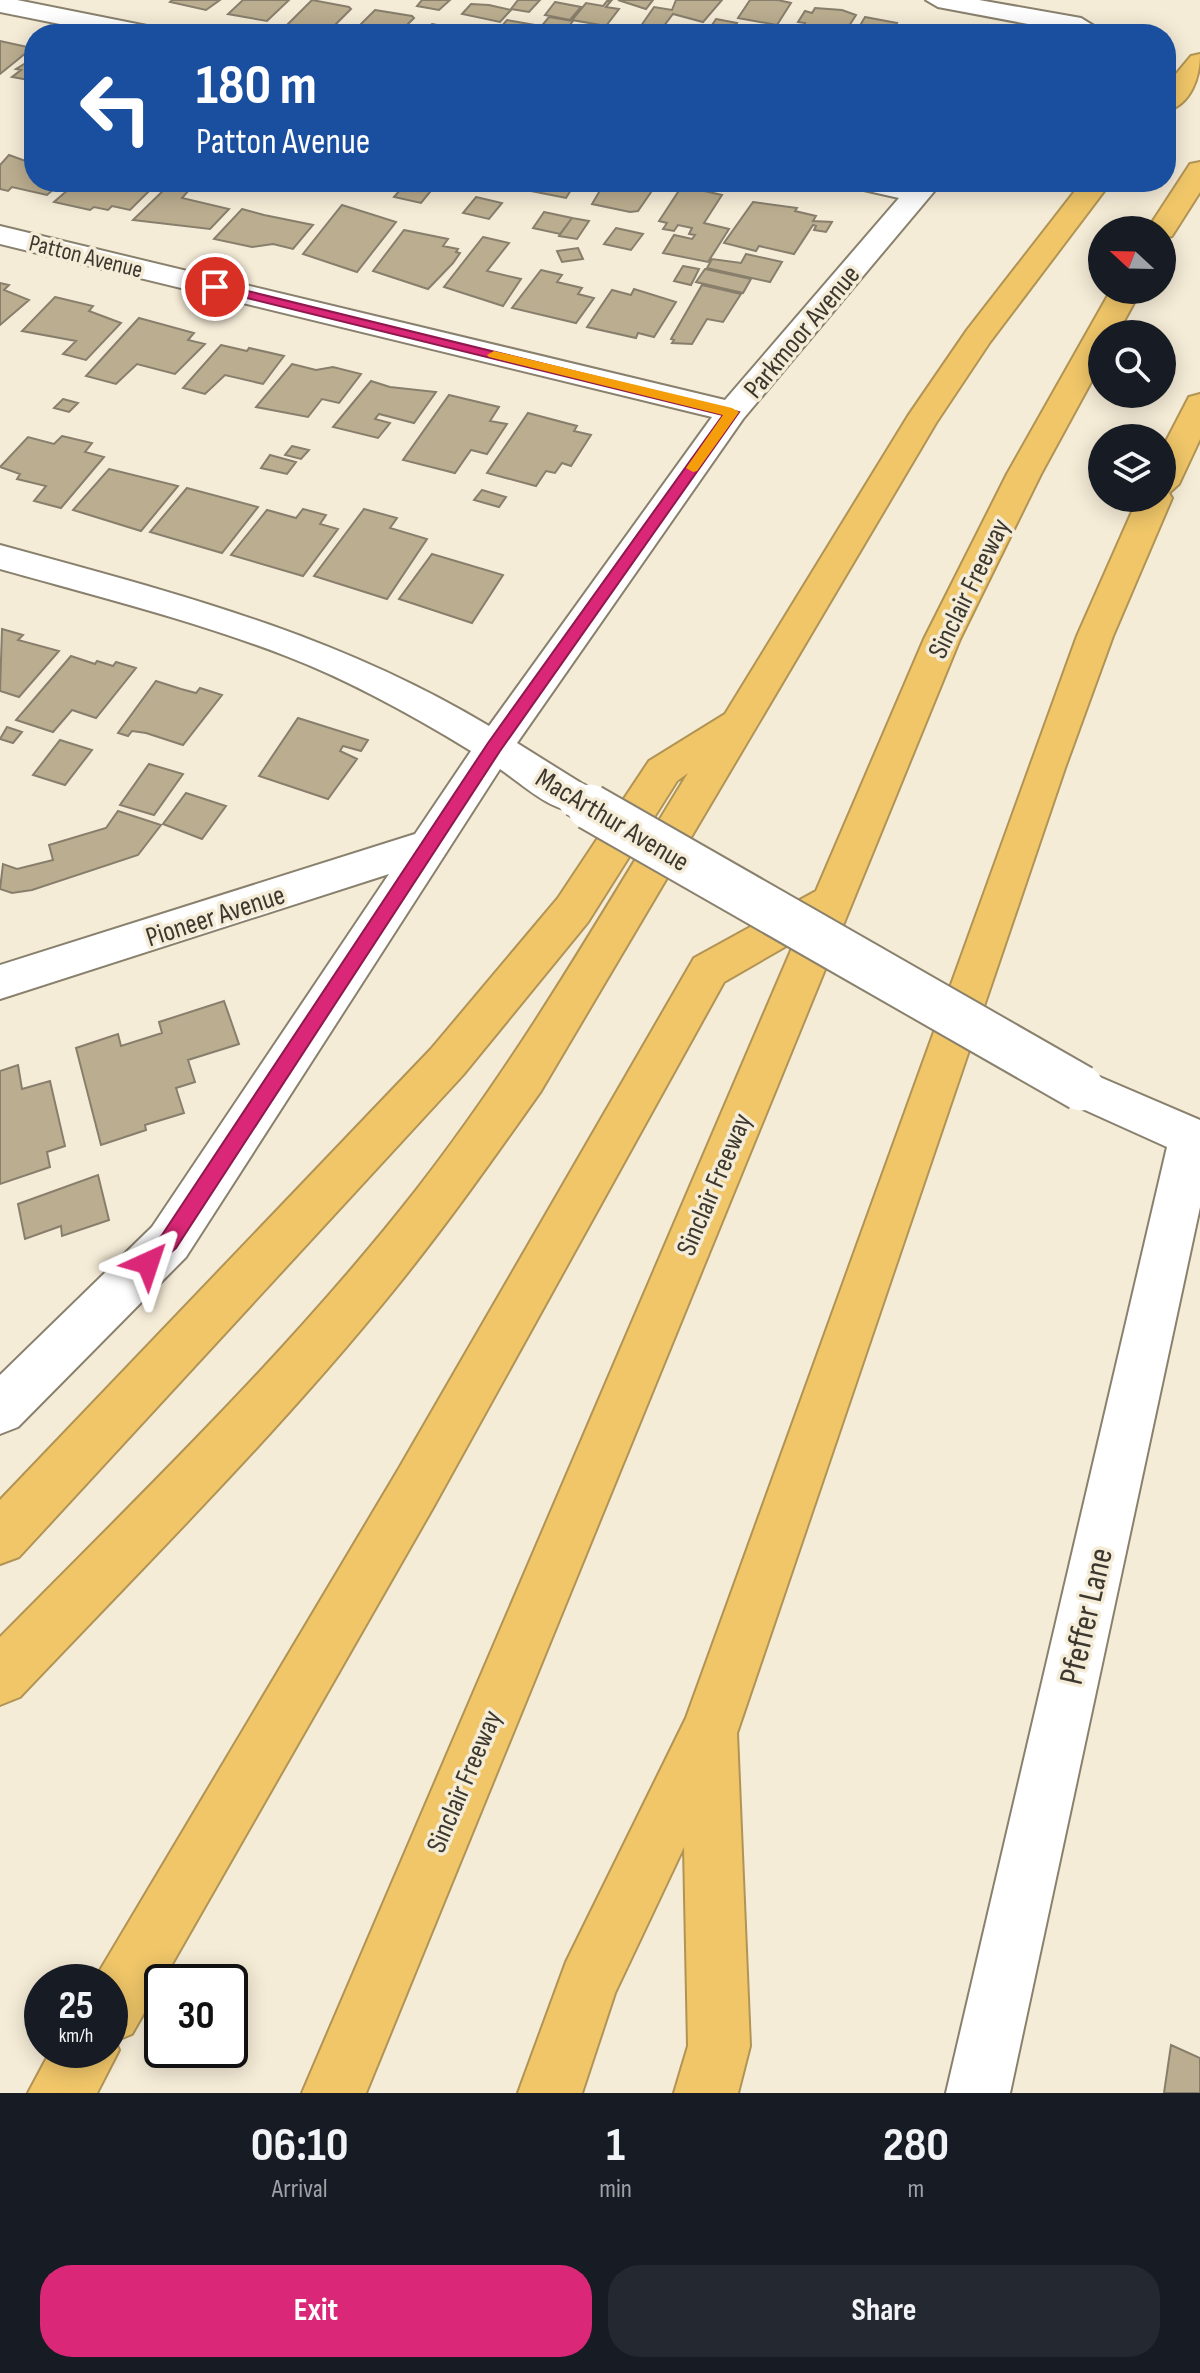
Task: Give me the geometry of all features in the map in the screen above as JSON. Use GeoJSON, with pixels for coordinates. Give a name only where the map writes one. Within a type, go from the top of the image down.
{"type":"FeatureCollection","features":[{"type":"Feature","properties":{"kind":"highway"},"geometry":{"type":"LineString","coordinates":[[1176,91],[1200,62]]}},
{"type":"Feature","properties":{"kind":"highway"},"geometry":{"type":"LineString","coordinates":[[1171,216],[1200,170]]}},
{"type":"Feature","properties":{"kind":"highway"},"geometry":{"type":"LineString","coordinates":[[0,1677],[276,1390],[375,1278],[455,1178],[525,1078],[920,423],[978,337],[1089,192]]}},
{"type":"Feature","properties":{"kind":"highway","name":"Sinclair Freeway"},"geometry":{"type":"LineString","coordinates":[[334,2093],[830,900],[942,639],[1024,474],[1118,304]]}},
{"type":"Feature","properties":{"kind":"highway"},"geometry":{"type":"LineString","coordinates":[[1176,455],[1200,404]]}},
{"type":"Feature","properties":{"kind":"highway"},"geometry":{"type":"LineString","coordinates":[[550,2093],[588,1984],[710,1729],[1046,768],[1095,636],[1149,512]]}},
{"type":"Feature","properties":{"kind":"highway"},"geometry":{"type":"LineString","coordinates":[[0,1538],[447,1062],[573,910],[663,771],[740,718]]}},
{"type":"Feature","properties":{"kind":"highway"},"geometry":{"type":"LineString","coordinates":[[128,1981],[416,1488],[709,970],[830,900]]}},
{"type":"Feature","properties":{"kind":"highway"},"geometry":{"type":"LineString","coordinates":[[706,2093],[719,2046],[710,1729]]}},
{"type":"Feature","properties":{"kind":"highway"},"geometry":{"type":"LineString","coordinates":[[60,2093],[76,2068]]}},
{"type":"Feature","properties":{"kind":"street"},"geometry":{"type":"LineString","coordinates":[[938,0],[1084,23]]}},
{"type":"Feature","properties":{"kind":"street"},"geometry":{"type":"LineString","coordinates":[[0,4],[98,24]]}},
{"type":"Feature","properties":{"kind":"street","name":"Parkmoor Avenue"},"geometry":{"type":"LineString","coordinates":[[0,1410],[169,1242],[494,747],[732,412],[920,192]]}},
{"type":"Feature","properties":{"kind":"street","name":"Patton Avenue"},"geometry":{"type":"LineString","coordinates":[[0,235],[732,412]]}},
{"type":"Feature","properties":{"kind":"street","name":"MacArthur Avenue"},"geometry":{"type":"LineString","coordinates":[[0,557],[240,626],[344,665],[494,747],[575,799],[1081,1088],[1196,1140]]}},
{"type":"Feature","properties":{"kind":"street","name":"Pioneer Avenue"},"geometry":{"type":"LineString","coordinates":[[0,982],[430,845]]}},
{"type":"Feature","properties":{"kind":"street","name":"Pfeffer Lane"},"geometry":{"type":"LineString","coordinates":[[978,2093],[1196,1140]]}},
{"type":"Feature","properties":{"kind":"building"},"geometry":{"type":"Polygon","coordinates":[[[220,0],[206,10],[170,2],[220,0]]]}},
{"type":"Feature","properties":{"kind":"building"},"geometry":{"type":"Polygon","coordinates":[[[243,0],[289,0],[267,21],[228,14],[243,0]]]}},
{"type":"Feature","properties":{"kind":"building"},"geometry":{"type":"Polygon","coordinates":[[[312,0],[351,9],[336,24],[288,24],[312,0]]]}},
{"type":"Feature","properties":{"kind":"building"},"geometry":{"type":"Polygon","coordinates":[[[422,0],[450,0],[439,10],[417,6],[422,0]]]}},
{"type":"Feature","properties":{"kind":"building"},"geometry":{"type":"Polygon","coordinates":[[[518,0],[540,0],[529,12],[511,9],[518,0]]]}},
{"type":"Feature","properties":{"kind":"building"},"geometry":{"type":"Polygon","coordinates":[[[618,0],[653,0],[646,9],[618,0]]]}},
{"type":"Feature","properties":{"kind":"building"},"geometry":{"type":"Polygon","coordinates":[[[676,0],[722,0],[703,22],[673,14],[665,24],[642,24],[654,7],[672,10],[676,0]]]}},
{"type":"Feature","properties":{"kind":"building"},"geometry":{"type":"Polygon","coordinates":[[[750,0],[791,3],[778,24],[738,18],[750,0]]]}},
{"type":"Feature","properties":{"kind":"building"},"geometry":{"type":"Polygon","coordinates":[[[611,1],[606,7],[619,9],[608,24],[572,20],[586,3],[603,6],[611,1]]]}},
{"type":"Feature","properties":{"kind":"building"},"geometry":{"type":"Polygon","coordinates":[[[555,2],[581,7],[570,20],[545,15],[555,2]]]}},
{"type":"Feature","properties":{"kind":"building"},"geometry":{"type":"Polygon","coordinates":[[[471,4],[511,10],[500,22],[462,14],[471,4]]]}},
{"type":"Feature","properties":{"kind":"building"},"geometry":{"type":"Polygon","coordinates":[[[815,8],[842,10],[856,15],[850,24],[798,22],[805,11],[812,13],[815,8]]]}},
{"type":"Feature","properties":{"kind":"building"},"geometry":{"type":"Polygon","coordinates":[[[375,10],[414,18],[408,24],[361,24],[375,10]]]}},
{"type":"Feature","properties":{"kind":"building"},"geometry":{"type":"Polygon","coordinates":[[[549,17],[573,21],[571,24],[543,24],[549,17]]]}},
{"type":"Feature","properties":{"kind":"building"},"geometry":{"type":"Polygon","coordinates":[[[865,17],[897,23],[896,24],[861,24],[865,17]]]}},
{"type":"Feature","properties":{"kind":"building"},"geometry":{"type":"Polygon","coordinates":[[[716,19],[737,23],[736,24],[713,24],[716,19]]]}},
{"type":"Feature","properties":{"kind":"building"},"geometry":{"type":"Polygon","coordinates":[[[507,20],[529,24],[504,24],[507,20]]]}},
{"type":"Feature","properties":{"kind":"building"},"geometry":{"type":"Polygon","coordinates":[[[0,41],[24,46],[24,54],[0,74],[0,41]]]}},
{"type":"Feature","properties":{"kind":"building"},"geometry":{"type":"Polygon","coordinates":[[[24,64],[24,79],[12,77],[21,70],[16,69],[24,64]]]}},
{"type":"Feature","properties":{"kind":"building"},"geometry":{"type":"Polygon","coordinates":[[[9,155],[24,160],[24,190],[0,189],[0,165],[9,155]]]}},
{"type":"Feature","properties":{"kind":"building"},"geometry":{"type":"Polygon","coordinates":[[[66,192],[148,192],[130,210],[112,206],[108,210],[94,207],[90,210],[54,202],[66,192]]]}},
{"type":"Feature","properties":{"kind":"building"},"geometry":{"type":"Polygon","coordinates":[[[162,192],[187,192],[182,198],[229,209],[210,229],[133,220],[162,192]]]}},
{"type":"Feature","properties":{"kind":"building"},"geometry":{"type":"Polygon","coordinates":[[[398,192],[430,192],[421,203],[394,197],[398,192]]]}},
{"type":"Feature","properties":{"kind":"building"},"geometry":{"type":"Polygon","coordinates":[[[536,192],[570,192],[566,198],[536,192]]]}},
{"type":"Feature","properties":{"kind":"building"},"geometry":{"type":"Polygon","coordinates":[[[599,192],[651,192],[638,211],[592,204],[599,192]]]}},
{"type":"Feature","properties":{"kind":"building"},"geometry":{"type":"Polygon","coordinates":[[[678,192],[709,192],[722,195],[704,223],[729,229],[708,262],[663,253],[674,235],[692,239],[695,235],[689,234],[692,228],[678,225],[674,231],[663,229],[667,223],[659,221],[678,192]]]}},
{"type":"Feature","properties":{"kind":"building"},"geometry":{"type":"Polygon","coordinates":[[[476,197],[502,203],[489,219],[463,213],[476,197]]]}},
{"type":"Feature","properties":{"kind":"building"},"geometry":{"type":"Polygon","coordinates":[[[753,202],[797,208],[795,211],[816,216],[813,221],[832,222],[826,232],[814,230],[816,226],[813,225],[794,254],[759,246],[756,251],[724,243],[753,202]]]}},
{"type":"Feature","properties":{"kind":"building"},"geometry":{"type":"Polygon","coordinates":[[[342,205],[396,222],[357,272],[303,254],[342,205]]]}},
{"type":"Feature","properties":{"kind":"building"},"geometry":{"type":"Polygon","coordinates":[[[242,209],[313,225],[293,249],[273,244],[252,247],[214,239],[242,209]]]}},
{"type":"Feature","properties":{"kind":"building"},"geometry":{"type":"Polygon","coordinates":[[[544,212],[572,218],[560,234],[533,228],[544,212]]]}},
{"type":"Feature","properties":{"kind":"building"},"geometry":{"type":"Polygon","coordinates":[[[572,218],[589,221],[577,239],[559,236],[572,218]]]}},
{"type":"Feature","properties":{"kind":"building"},"geometry":{"type":"Polygon","coordinates":[[[616,228],[643,234],[631,250],[604,244],[616,228]]]}},
{"type":"Feature","properties":{"kind":"building"},"geometry":{"type":"Polygon","coordinates":[[[404,230],[448,239],[443,246],[458,249],[456,252],[460,253],[428,289],[373,271],[404,230]]]}},
{"type":"Feature","properties":{"kind":"building"},"geometry":{"type":"Polygon","coordinates":[[[483,237],[509,243],[487,271],[521,279],[503,306],[444,287],[483,237]]]}},
{"type":"Feature","properties":{"kind":"building"},"geometry":{"type":"Polygon","coordinates":[[[578,248],[583,259],[562,262],[557,251],[578,248]]]}},
{"type":"Feature","properties":{"kind":"building"},"geometry":{"type":"Polygon","coordinates":[[[746,254],[782,262],[770,282],[707,268],[712,259],[741,263],[746,254]]]}},
{"type":"Feature","properties":{"kind":"building"},"geometry":{"type":"Polygon","coordinates":[[[683,266],[699,269],[691,285],[674,281],[683,266]]]}},
{"type":"Feature","properties":{"kind":"building"},"geometry":{"type":"Polygon","coordinates":[[[705,269],[751,279],[743,293],[696,282],[705,269]]]}},
{"type":"Feature","properties":{"kind":"building"},"geometry":{"type":"Polygon","coordinates":[[[541,270],[562,275],[557,282],[582,288],[578,294],[594,298],[576,323],[512,308],[541,270]]]}},
{"type":"Feature","properties":{"kind":"building"},"geometry":{"type":"Polygon","coordinates":[[[0,283],[9,285],[4,290],[29,300],[0,325],[0,283]]]}},
{"type":"Feature","properties":{"kind":"building"},"geometry":{"type":"Polygon","coordinates":[[[702,285],[741,294],[723,322],[707,319],[692,344],[672,343],[674,340],[671,339],[702,285]]]}},
{"type":"Feature","properties":{"kind":"building"},"geometry":{"type":"Polygon","coordinates":[[[634,289],[676,302],[654,337],[638,333],[636,338],[587,327],[612,290],[631,295],[634,289]]]}},
{"type":"Feature","properties":{"kind":"building"},"geometry":{"type":"Polygon","coordinates":[[[55,297],[93,306],[89,311],[121,323],[86,360],[63,354],[76,341],[22,331],[55,297]]]}},
{"type":"Feature","properties":{"kind":"building"},"geometry":{"type":"Polygon","coordinates":[[[139,318],[194,333],[188,340],[205,344],[175,374],[137,364],[116,384],[86,376],[139,318]]]}},
{"type":"Feature","properties":{"kind":"building"},"geometry":{"type":"Polygon","coordinates":[[[221,345],[284,356],[263,384],[225,375],[205,394],[183,388],[221,345]]]}},
{"type":"Feature","properties":{"kind":"building"},"geometry":{"type":"Polygon","coordinates":[[[292,364],[316,370],[333,367],[361,374],[339,403],[322,399],[308,417],[256,407],[292,364]]]}},
{"type":"Feature","properties":{"kind":"building"},"geometry":{"type":"Polygon","coordinates":[[[371,381],[390,387],[436,392],[414,423],[379,414],[375,419],[390,423],[378,438],[333,427],[371,381]]]}},
{"type":"Feature","properties":{"kind":"building"},"geometry":{"type":"Polygon","coordinates":[[[449,395],[499,407],[490,421],[507,424],[487,454],[471,450],[455,473],[403,460],[449,395]]]}},
{"type":"Feature","properties":{"kind":"building"},"geometry":{"type":"Polygon","coordinates":[[[63,399],[78,403],[69,412],[54,408],[63,399]]]}},
{"type":"Feature","properties":{"kind":"building"},"geometry":{"type":"Polygon","coordinates":[[[528,413],[577,426],[574,431],[591,435],[571,466],[562,463],[555,473],[546,471],[536,486],[487,473],[528,413]]]}},
{"type":"Feature","properties":{"kind":"building"},"geometry":{"type":"Polygon","coordinates":[[[62,436],[92,443],[85,452],[104,457],[61,508],[34,501],[46,486],[17,479],[20,474],[0,467],[28,437],[54,444],[62,436]]]}},
{"type":"Feature","properties":{"kind":"building"},"geometry":{"type":"Polygon","coordinates":[[[292,446],[309,450],[301,459],[285,455],[292,446]]]}},
{"type":"Feature","properties":{"kind":"building"},"geometry":{"type":"Polygon","coordinates":[[[270,455],[296,462],[287,474],[261,468],[270,455]]]}},
{"type":"Feature","properties":{"kind":"building"},"geometry":{"type":"Polygon","coordinates":[[[109,469],[178,486],[141,531],[73,510],[109,469]]]}},
{"type":"Feature","properties":{"kind":"building"},"geometry":{"type":"Polygon","coordinates":[[[187,488],[258,507],[222,553],[150,532],[187,488]]]}},
{"type":"Feature","properties":{"kind":"building"},"geometry":{"type":"Polygon","coordinates":[[[482,490],[506,497],[499,507],[474,500],[482,490]]]}},
{"type":"Feature","properties":{"kind":"building"},"geometry":{"type":"Polygon","coordinates":[[[303,509],[326,515],[320,524],[338,529],[303,576],[231,555],[267,510],[296,518],[303,509]]]}},
{"type":"Feature","properties":{"kind":"building"},"geometry":{"type":"Polygon","coordinates":[[[364,509],[397,518],[390,528],[427,539],[387,599],[314,576],[364,509]]]}},
{"type":"Feature","properties":{"kind":"building"},"geometry":{"type":"Polygon","coordinates":[[[432,554],[503,575],[472,623],[399,599],[432,554]]]}},
{"type":"Feature","properties":{"kind":"building"},"geometry":{"type":"Polygon","coordinates":[[[2,629],[23,635],[18,640],[59,651],[19,697],[0,691],[2,629]]]}},
{"type":"Feature","properties":{"kind":"building"},"geometry":{"type":"Polygon","coordinates":[[[71,656],[95,664],[97,661],[113,666],[116,662],[136,668],[96,718],[72,710],[53,732],[16,720],[71,656]]]}},
{"type":"Feature","properties":{"kind":"building"},"geometry":{"type":"Polygon","coordinates":[[[156,681],[196,693],[200,688],[222,695],[183,745],[146,733],[132,731],[128,736],[118,733],[156,681]]]}},
{"type":"Feature","properties":{"kind":"building"},"geometry":{"type":"Polygon","coordinates":[[[298,718],[368,740],[361,751],[343,746],[340,751],[357,759],[328,799],[259,776],[298,718]]]}},
{"type":"Feature","properties":{"kind":"building"},"geometry":{"type":"Polygon","coordinates":[[[7,727],[22,732],[13,743],[0,739],[7,727]]]}},
{"type":"Feature","properties":{"kind":"building"},"geometry":{"type":"Polygon","coordinates":[[[60,740],[92,750],[65,785],[33,775],[60,740]]]}},
{"type":"Feature","properties":{"kind":"building"},"geometry":{"type":"Polygon","coordinates":[[[149,764],[183,774],[154,815],[120,805],[149,764]]]}},
{"type":"Feature","properties":{"kind":"building"},"geometry":{"type":"Polygon","coordinates":[[[186,793],[226,806],[202,839],[163,824],[186,793]]]}},
{"type":"Feature","properties":{"kind":"building"},"geometry":{"type":"Polygon","coordinates":[[[118,811],[161,825],[138,855],[32,890],[12,893],[0,889],[3,864],[17,869],[53,860],[49,845],[106,828],[118,811]]]}},
{"type":"Feature","properties":{"kind":"building"},"geometry":{"type":"Polygon","coordinates":[[[224,1001],[239,1044],[188,1060],[195,1082],[176,1088],[184,1113],[145,1125],[146,1130],[101,1145],[76,1048],[118,1034],[121,1046],[162,1033],[159,1022],[224,1001]]]}},
{"type":"Feature","properties":{"kind":"building"},"geometry":{"type":"Polygon","coordinates":[[[18,1065],[22,1089],[50,1081],[65,1146],[47,1152],[50,1167],[0,1184],[0,1071],[18,1065]]]}},
{"type":"Feature","properties":{"kind":"building"},"geometry":{"type":"Polygon","coordinates":[[[98,1175],[109,1220],[62,1236],[61,1226],[25,1239],[18,1204],[98,1175]]]}},
{"type":"Feature","properties":{"kind":"building"},"geometry":{"type":"Polygon","coordinates":[[[1171,2045],[1200,2058],[1200,2093],[1164,2093],[1171,2045]]]}},
{"type":"Feature","properties":{"kind":"slow traffic"},"geometry":{"type":"LineString","coordinates":[[494,355],[732,412],[693,468]]}},
{"type":"Feature","properties":{"kind":"route"},"geometry":{"type":"LineString","coordinates":[[148,1263],[169,1242],[494,747],[732,412],[215,287]]}}]}
